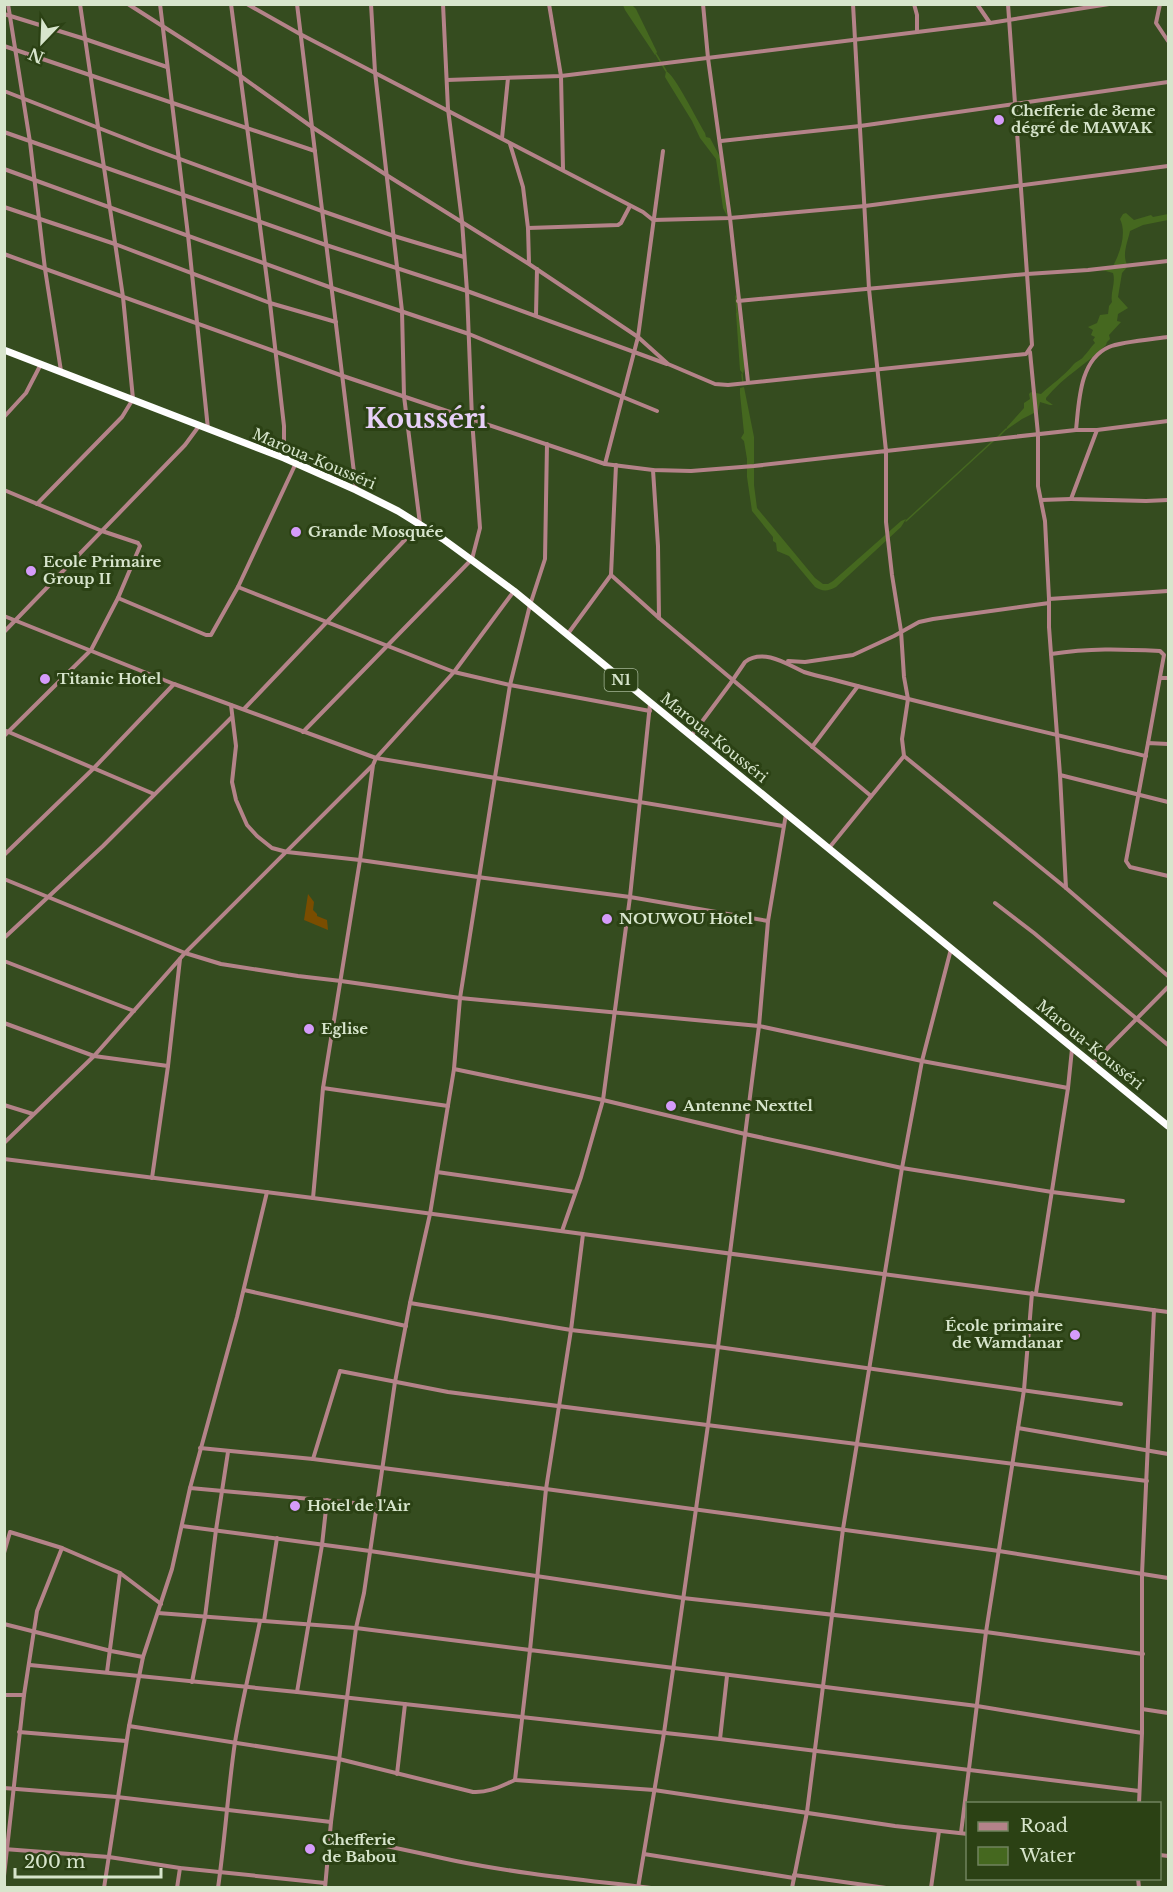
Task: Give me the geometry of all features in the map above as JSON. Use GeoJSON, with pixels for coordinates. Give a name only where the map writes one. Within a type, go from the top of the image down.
{"type":"FeatureCollection","features":[{"type":"Feature","properties":{"kind":"highway","name":"Maroua-Kousséri"},"geometry":{"type":"LineString","coordinates":[[4,350],[296,463],[356,490],[420,524],[514,591],[1168,1126]]}},
{"type":"Feature","properties":{"kind":"street"},"geometry":{"type":"LineString","coordinates":[[8,4],[7,15],[16,50],[21,97],[30,142],[45,269],[61,372]]}},
{"type":"Feature","properties":{"kind":"street"},"geometry":{"type":"LineString","coordinates":[[37,504],[122,417],[134,399],[111,207],[80,4]]}},
{"type":"Feature","properties":{"kind":"street"},"geometry":{"type":"LineString","coordinates":[[128,4],[239,75],[312,127],[537,269],[638,337],[668,364]]}},
{"type":"Feature","properties":{"kind":"street"},"geometry":{"type":"LineString","coordinates":[[160,4],[198,323],[208,429]]}},
{"type":"Feature","properties":{"kind":"street"},"geometry":{"type":"LineString","coordinates":[[231,4],[270,303],[284,426],[284,458]]}},
{"type":"Feature","properties":{"kind":"street"},"geometry":{"type":"LineString","coordinates":[[248,4],[300,34],[643,212],[653,220],[730,219],[865,206],[1168,166]]}},
{"type":"Feature","properties":{"kind":"street"},"geometry":{"type":"LineString","coordinates":[[297,4],[356,490]]}},
{"type":"Feature","properties":{"kind":"street"},"geometry":{"type":"LineString","coordinates":[[244,710],[420,524],[404,396],[402,311],[375,72],[371,4]]}},
{"type":"Feature","properties":{"kind":"street"},"geometry":{"type":"LineString","coordinates":[[303,732],[471,559],[480,528],[472,419],[467,291],[462,221],[448,109],[443,4]]}},
{"type":"Feature","properties":{"kind":"street"},"geometry":{"type":"LineString","coordinates":[[549,4],[561,76],[562,169]]}},
{"type":"Feature","properties":{"kind":"street"},"geometry":{"type":"LineString","coordinates":[[703,4],[708,58],[721,141],[747,382]]}},
{"type":"Feature","properties":{"kind":"street"},"geometry":{"type":"LineString","coordinates":[[853,4],[869,289],[886,451],[886,522],[908,699],[902,739],[904,756],[1066,888],[1168,976]]}},
{"type":"Feature","properties":{"kind":"street"},"geometry":{"type":"LineString","coordinates":[[914,4],[917,32]]}},
{"type":"Feature","properties":{"kind":"street"},"geometry":{"type":"LineString","coordinates":[[977,4],[990,23]]}},
{"type":"Feature","properties":{"kind":"street"},"geometry":{"type":"LineString","coordinates":[[1008,4],[1032,345],[1030,351],[1038,434],[1038,486],[1045,521],[1066,888]]}},
{"type":"Feature","properties":{"kind":"street"},"geometry":{"type":"LineString","coordinates":[[447,80],[561,76],[1009,21],[1109,4]]}},
{"type":"Feature","properties":{"kind":"street"},"geometry":{"type":"LineString","coordinates":[[1160,4],[1156,23],[1168,41]]}},
{"type":"Feature","properties":{"kind":"street"},"geometry":{"type":"LineString","coordinates":[[7,15],[167,67]]}},
{"type":"Feature","properties":{"kind":"street"},"geometry":{"type":"LineString","coordinates":[[4,46],[315,151]]}},
{"type":"Feature","properties":{"kind":"street"},"geometry":{"type":"LineString","coordinates":[[502,138],[508,78]]}},
{"type":"Feature","properties":{"kind":"street"},"geometry":{"type":"LineString","coordinates":[[721,141],[860,126],[1168,82]]}},
{"type":"Feature","properties":{"kind":"street"},"geometry":{"type":"LineString","coordinates":[[4,91],[179,159],[322,211],[464,257]]}},
{"type":"Feature","properties":{"kind":"street"},"geometry":{"type":"LineString","coordinates":[[4,132],[258,222],[536,315],[715,384],[737,384],[1026,354],[1030,351]]}},
{"type":"Feature","properties":{"kind":"street"},"geometry":{"type":"LineString","coordinates":[[510,143],[522,179],[528,228],[529,264]]}},
{"type":"Feature","properties":{"kind":"street"},"geometry":{"type":"LineString","coordinates":[[605,464],[638,337],[663,151]]}},
{"type":"Feature","properties":{"kind":"street"},"geometry":{"type":"LineString","coordinates":[[4,169],[264,264],[469,334],[657,411]]}},
{"type":"Feature","properties":{"kind":"street"},"geometry":{"type":"LineString","coordinates":[[528,228],[618,225],[630,206]]}},
{"type":"Feature","properties":{"kind":"street"},"geometry":{"type":"LineString","coordinates":[[4,207],[116,244],[270,303],[336,322]]}},
{"type":"Feature","properties":{"kind":"street"},"geometry":{"type":"LineString","coordinates":[[4,254],[343,376],[605,464],[653,470],[691,471],[1168,421]]}},
{"type":"Feature","properties":{"kind":"street"},"geometry":{"type":"LineString","coordinates":[[738,301],[1168,261]]}},
{"type":"Feature","properties":{"kind":"street"},"geometry":{"type":"LineString","coordinates":[[536,315],[537,269]]}},
{"type":"Feature","properties":{"kind":"street"},"geometry":{"type":"LineString","coordinates":[[1076,430],[1081,390],[1090,364],[1097,355],[1109,346],[1168,337]]}},
{"type":"Feature","properties":{"kind":"street"},"geometry":{"type":"LineString","coordinates":[[4,417],[26,393],[41,364]]}},
{"type":"Feature","properties":{"kind":"street"},"geometry":{"type":"LineString","coordinates":[[4,632],[185,445],[200,426]]}},
{"type":"Feature","properties":{"kind":"street"},"geometry":{"type":"LineString","coordinates":[[1071,499],[1097,430]]}},
{"type":"Feature","properties":{"kind":"street"},"geometry":{"type":"LineString","coordinates":[[6,1849],[109,1857],[325,1885],[356,1629],[364,1593],[395,1382],[430,1214],[448,1106],[454,1069],[460,998],[510,685],[530,605],[545,559],[547,444]]}},
{"type":"Feature","properties":{"kind":"street"},"geometry":{"type":"LineString","coordinates":[[118,598],[208,636],[213,633],[238,587],[296,463]]}},
{"type":"Feature","properties":{"kind":"street"},"geometry":{"type":"LineString","coordinates":[[566,635],[611,575],[616,465]]}},
{"type":"Feature","properties":{"kind":"street"},"geometry":{"type":"LineString","coordinates":[[653,470],[658,546],[659,618]]}},
{"type":"Feature","properties":{"kind":"street"},"geometry":{"type":"LineString","coordinates":[[4,490],[102,531],[138,543],[140,546],[118,598],[91,650],[6,733],[154,794]]}},
{"type":"Feature","properties":{"kind":"street"},"geometry":{"type":"LineString","coordinates":[[1041,500],[1168,500]]}},
{"type":"Feature","properties":{"kind":"street"},"geometry":{"type":"LineString","coordinates":[[611,575],[871,796]]}},
{"type":"Feature","properties":{"kind":"street"},"geometry":{"type":"LineString","coordinates":[[238,587],[454,672],[510,685],[650,711]]}},
{"type":"Feature","properties":{"kind":"street"},"geometry":{"type":"LineString","coordinates":[[313,1198],[323,1088],[373,765],[376,758],[454,672],[514,591]]}},
{"type":"Feature","properties":{"kind":"street"},"geometry":{"type":"LineString","coordinates":[[691,737],[748,659],[758,657],[805,662],[846,656],[877,644],[919,622],[933,619],[1049,601],[1168,591]]}},
{"type":"Feature","properties":{"kind":"street"},"geometry":{"type":"LineString","coordinates":[[4,616],[174,684],[376,758],[783,826]]}},
{"type":"Feature","properties":{"kind":"street"},"geometry":{"type":"LineString","coordinates":[[1051,654],[1082,649],[1120,648],[1160,651],[1164,656],[1126,861],[1130,867],[1168,876]]}},
{"type":"Feature","properties":{"kind":"street"},"geometry":{"type":"LineString","coordinates":[[782,659],[804,671],[858,686],[1146,756]]}},
{"type":"Feature","properties":{"kind":"street"},"geometry":{"type":"LineString","coordinates":[[1160,678],[1168,678]]}},
{"type":"Feature","properties":{"kind":"street"},"geometry":{"type":"LineString","coordinates":[[4,855],[93,769],[174,684]]}},
{"type":"Feature","properties":{"kind":"street"},"geometry":{"type":"LineString","coordinates":[[812,747],[858,686]]}},
{"type":"Feature","properties":{"kind":"street"},"geometry":{"type":"LineString","coordinates":[[562,1231],[603,1100],[630,897],[650,703]]}},
{"type":"Feature","properties":{"kind":"street"},"geometry":{"type":"LineString","coordinates":[[231,705],[236,746],[232,782],[242,816],[256,836],[272,848],[287,852],[630,897],[768,921]]}},
{"type":"Feature","properties":{"kind":"street"},"geometry":{"type":"LineString","coordinates":[[4,938],[103,846],[232,717]]}},
{"type":"Feature","properties":{"kind":"street"},"geometry":{"type":"LineString","coordinates":[[1148,743],[1168,744]]}},
{"type":"Feature","properties":{"kind":"street"},"geometry":{"type":"LineString","coordinates":[[829,849],[904,756]]}},
{"type":"Feature","properties":{"kind":"street"},"geometry":{"type":"LineString","coordinates":[[4,1143],[94,1056],[180,958],[373,765]]}},
{"type":"Feature","properties":{"kind":"street"},"geometry":{"type":"LineString","coordinates":[[1060,774],[1168,802]]}},
{"type":"Feature","properties":{"kind":"street"},"geometry":{"type":"LineString","coordinates":[[639,1887],[664,1733],[708,1425],[759,1026],[768,921],[786,814]]}},
{"type":"Feature","properties":{"kind":"street"},"geometry":{"type":"LineString","coordinates":[[4,879],[185,953],[221,964],[460,998],[759,1026],[922,1061],[1068,1088]]}},
{"type":"Feature","properties":{"kind":"street"},"geometry":{"type":"LineString","coordinates":[[995,903],[1168,1045]]}},
{"type":"Feature","properties":{"kind":"street"},"geometry":{"type":"LineString","coordinates":[[792,1887],[807,1812],[843,1529],[884,1273],[922,1061],[951,949]]}},
{"type":"Feature","properties":{"kind":"street"},"geometry":{"type":"LineString","coordinates":[[152,1178],[180,958]]}},
{"type":"Feature","properties":{"kind":"street"},"geometry":{"type":"LineString","coordinates":[[4,961],[134,1011]]}},
{"type":"Feature","properties":{"kind":"street"},"geometry":{"type":"LineString","coordinates":[[1092,1064],[1168,987]]}},
{"type":"Feature","properties":{"kind":"street"},"geometry":{"type":"LineString","coordinates":[[4,1023],[94,1056],[168,1066]]}},
{"type":"Feature","properties":{"kind":"street"},"geometry":{"type":"LineString","coordinates":[[961,1833],[986,1632],[1024,1390],[1034,1293],[1052,1192],[1072,1048]]}},
{"type":"Feature","properties":{"kind":"street"},"geometry":{"type":"LineString","coordinates":[[454,1069],[603,1100],[902,1168],[1123,1201]]}},
{"type":"Feature","properties":{"kind":"street"},"geometry":{"type":"LineString","coordinates":[[323,1088],[448,1106]]}},
{"type":"Feature","properties":{"kind":"street"},"geometry":{"type":"LineString","coordinates":[[4,1105],[33,1114]]}},
{"type":"Feature","properties":{"kind":"street"},"geometry":{"type":"LineString","coordinates":[[4,1159],[1168,1312]]}},
{"type":"Feature","properties":{"kind":"street"},"geometry":{"type":"LineString","coordinates":[[437,1172],[575,1192]]}},
{"type":"Feature","properties":{"kind":"street"},"geometry":{"type":"LineString","coordinates":[[104,1887],[126,1741],[143,1657],[161,1604],[182,1526],[200,1448],[244,1290],[267,1192]]}},
{"type":"Feature","properties":{"kind":"street"},"geometry":{"type":"LineString","coordinates":[[515,1780],[546,1489],[571,1330],[583,1234]]}},
{"type":"Feature","properties":{"kind":"street"},"geometry":{"type":"LineString","coordinates":[[244,1290],[406,1326]]}},
{"type":"Feature","properties":{"kind":"street"},"geometry":{"type":"LineString","coordinates":[[410,1303],[571,1330],[718,1347],[1121,1404]]}},
{"type":"Feature","properties":{"kind":"street"},"geometry":{"type":"LineString","coordinates":[[1139,1802],[1142,1733],[1142,1574],[1154,1310]]}},
{"type":"Feature","properties":{"kind":"street"},"geometry":{"type":"LineString","coordinates":[[313,1460],[340,1371],[448,1392],[1147,1481]]}},
{"type":"Feature","properties":{"kind":"street"},"geometry":{"type":"LineString","coordinates":[[1018,1428],[1168,1454]]}},
{"type":"Feature","properties":{"kind":"street"},"geometry":{"type":"LineString","coordinates":[[200,1448],[546,1489],[999,1551],[1168,1578]]}},
{"type":"Feature","properties":{"kind":"street"},"geometry":{"type":"LineString","coordinates":[[192,1682],[205,1617],[228,1452]]}},
{"type":"Feature","properties":{"kind":"street"},"geometry":{"type":"LineString","coordinates":[[190,1488],[376,1505]]}},
{"type":"Feature","properties":{"kind":"street"},"geometry":{"type":"LineString","coordinates":[[297,1692],[322,1545],[327,1500]]}},
{"type":"Feature","properties":{"kind":"street"},"geometry":{"type":"LineString","coordinates":[[182,1526],[370,1551],[683,1598],[986,1632],[1143,1654]]}},
{"type":"Feature","properties":{"kind":"street"},"geometry":{"type":"LineString","coordinates":[[4,1553],[7,1532],[62,1548],[120,1573],[161,1604]]}},
{"type":"Feature","properties":{"kind":"street"},"geometry":{"type":"LineString","coordinates":[[218,1887],[235,1742],[245,1687],[262,1621],[277,1538]]}},
{"type":"Feature","properties":{"kind":"street"},"geometry":{"type":"LineString","coordinates":[[4,1876],[19,1732],[37,1611],[62,1548]]}},
{"type":"Feature","properties":{"kind":"street"},"geometry":{"type":"LineString","coordinates":[[107,1672],[120,1573]]}},
{"type":"Feature","properties":{"kind":"street"},"geometry":{"type":"LineString","coordinates":[[158,1613],[356,1629],[530,1650],[977,1706],[1142,1733]]}},
{"type":"Feature","properties":{"kind":"street"},"geometry":{"type":"LineString","coordinates":[[4,1624],[143,1657]]}},
{"type":"Feature","properties":{"kind":"street"},"geometry":{"type":"LineString","coordinates":[[30,1665],[720,1739],[1139,1791]]}},
{"type":"Feature","properties":{"kind":"street"},"geometry":{"type":"LineString","coordinates":[[720,1739],[727,1676]]}},
{"type":"Feature","properties":{"kind":"street"},"geometry":{"type":"LineString","coordinates":[[4,1695],[24,1695]]}},
{"type":"Feature","properties":{"kind":"street"},"geometry":{"type":"LineString","coordinates":[[397,1774],[405,1704]]}},
{"type":"Feature","properties":{"kind":"street"},"geometry":{"type":"LineString","coordinates":[[1142,1709],[1168,1713]]}},
{"type":"Feature","properties":{"kind":"street"},"geometry":{"type":"LineString","coordinates":[[129,1726],[339,1759],[473,1792],[491,1791],[515,1780],[654,1790],[966,1834]]}},
{"type":"Feature","properties":{"kind":"street"},"geometry":{"type":"LineString","coordinates":[[19,1732],[126,1741]]}},
{"type":"Feature","properties":{"kind":"street"},"geometry":{"type":"LineString","coordinates":[[4,1788],[117,1797],[331,1822]]}},
{"type":"Feature","properties":{"kind":"street"},"geometry":{"type":"LineString","coordinates":[[4,1816],[10,1816]]}},
{"type":"Feature","properties":{"kind":"street"},"geometry":{"type":"LineString","coordinates":[[931,1887],[939,1831]]}},
{"type":"Feature","properties":{"kind":"street"},"geometry":{"type":"LineString","coordinates":[[330,1836],[522,1872],[651,1887]]}},
{"type":"Feature","properties":{"kind":"street"},"geometry":{"type":"LineString","coordinates":[[644,1854],[794,1877],[886,1887]]}},
{"type":"Feature","properties":{"kind":"street"},"geometry":{"type":"LineString","coordinates":[[177,1887],[180,1868]]}},
{"type":"Feature","properties":{"kind":"shaded area"},"geometry":{"type":"Polygon","coordinates":[[[308,894],[314,902],[313,910],[317,916],[327,920],[328,930],[304,920],[308,894]]]}},
{"type":"Feature","properties":{"kind":"water"},"geometry":{"type":"Polygon","coordinates":[[[623,5],[632,5],[636,9],[657,52],[655,55],[625,10],[623,5]]]}},
{"type":"Feature","properties":{"kind":"water"},"geometry":{"type":"Polygon","coordinates":[[[666,71],[680,89],[706,137],[710,138],[720,157],[727,216],[723,208],[716,159],[700,138],[665,77],[666,71]]]}},
{"type":"Feature","properties":{"kind":"water"},"geometry":{"type":"Polygon","coordinates":[[[1126,213],[1134,220],[1151,215],[1153,217],[1168,214],[1168,220],[1143,225],[1130,231],[1125,253],[1128,266],[1122,273],[1118,297],[1128,308],[1118,314],[1117,321],[1121,322],[1109,335],[1110,339],[1106,345],[1060,383],[1046,398],[1053,405],[1040,402],[1038,411],[1006,430],[1024,408],[1024,403],[1030,399],[1031,392],[1041,394],[1082,359],[1095,343],[1093,340],[1095,337],[1091,335],[1093,330],[1088,327],[1097,323],[1100,315],[1108,314],[1112,302],[1113,273],[1102,270],[1113,266],[1118,255],[1123,237],[1120,219],[1126,213]]]}},
{"type":"Feature","properties":{"kind":"water"},"geometry":{"type":"Polygon","coordinates":[[[738,311],[745,366],[743,374],[740,370],[736,313],[738,311]]]}},
{"type":"Feature","properties":{"kind":"water"},"geometry":{"type":"Polygon","coordinates":[[[744,387],[754,437],[754,485],[757,508],[815,578],[823,584],[833,581],[906,519],[901,527],[836,587],[823,590],[815,587],[789,556],[777,551],[773,537],[752,511],[747,459],[744,441],[741,438],[744,433],[740,388],[744,387]]]}},
{"type":"Feature","properties":{"kind":"waterway"},"geometry":{"type":"LineString","coordinates":[[656,54],[666,71]]}},
{"type":"Feature","properties":{"kind":"waterway"},"geometry":{"type":"LineString","coordinates":[[736,296],[737,312]]}},
{"type":"Feature","properties":{"kind":"waterway"},"geometry":{"type":"LineString","coordinates":[[742,374],[743,384]]}},
{"type":"Feature","properties":{"kind":"waterway"},"geometry":{"type":"LineString","coordinates":[[997,438],[1006,429]]}},
{"type":"Feature","properties":{"kind":"waterway"},"geometry":{"type":"LineString","coordinates":[[906,521],[993,441]]}},
{"type":"Feature","properties":{"kind":"place","name":"Chefferie de 3eme dégré de MAWAK"},"geometry":{"type":"Point","coordinates":[999,120]}},
{"type":"Feature","properties":{"kind":"place","name":"Grande Mosquée"},"geometry":{"type":"Point","coordinates":[296,532]}},
{"type":"Feature","properties":{"kind":"place","name":"Ecole Primaire Group II"},"geometry":{"type":"Point","coordinates":[31,571]}},
{"type":"Feature","properties":{"kind":"place","name":"Titanic Hotel"},"geometry":{"type":"Point","coordinates":[45,679]}},
{"type":"Feature","properties":{"kind":"place","name":"NOUWOU Hotel"},"geometry":{"type":"Point","coordinates":[607,919]}},
{"type":"Feature","properties":{"kind":"place","name":"Eglise"},"geometry":{"type":"Point","coordinates":[309,1029]}},
{"type":"Feature","properties":{"kind":"place","name":"Antenne Nexttel"},"geometry":{"type":"Point","coordinates":[671,1106]}},
{"type":"Feature","properties":{"kind":"place","name":"École primaire de Wamdanar"},"geometry":{"type":"Point","coordinates":[1075,1335]}},
{"type":"Feature","properties":{"kind":"place","name":"Hotel de l'Air"},"geometry":{"type":"Point","coordinates":[295,1506]}},
{"type":"Feature","properties":{"kind":"place","name":"Chefferie de Babou"},"geometry":{"type":"Point","coordinates":[310,1849]}},
{"type":"Feature","properties":{"kind":"district","name":"Kousséri"},"geometry":{"type":"Point","coordinates":[426,419]}}]}
